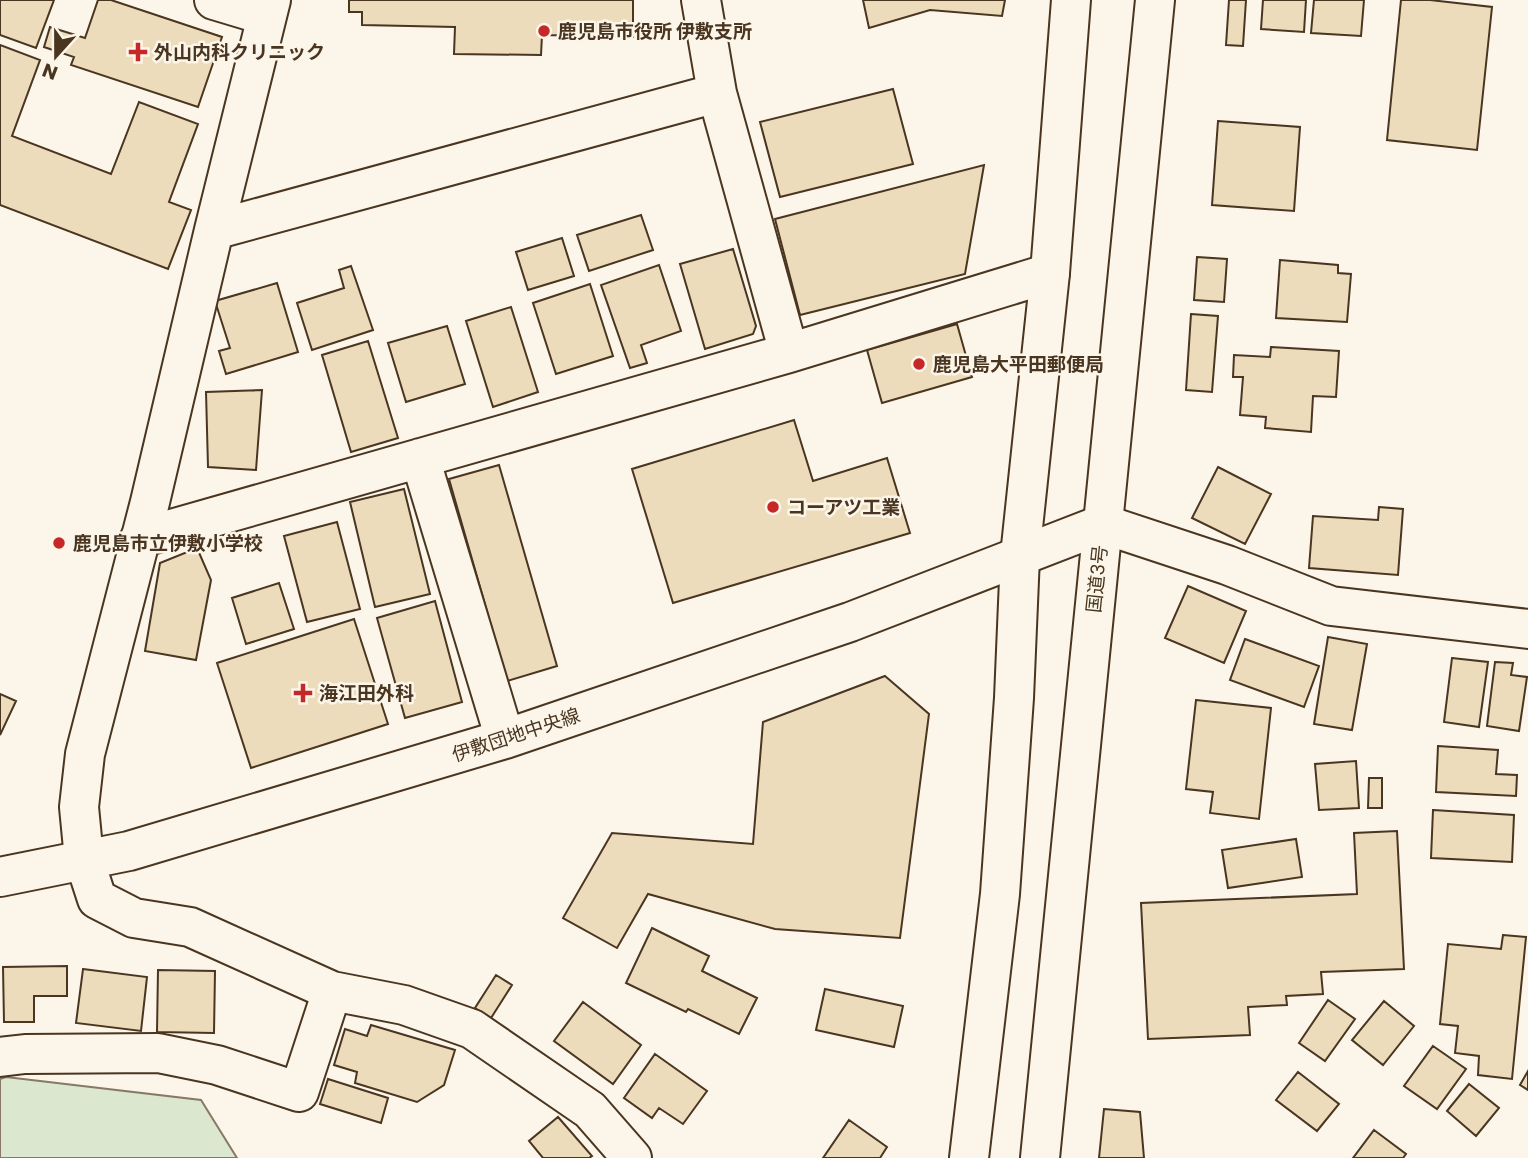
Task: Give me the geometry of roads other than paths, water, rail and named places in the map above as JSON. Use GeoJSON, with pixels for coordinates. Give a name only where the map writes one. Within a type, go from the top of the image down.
{"type":"FeatureCollection","features":[{"type":"Feature","properties":{"kind":"main road"},"geometry":{"type":"LineString","coordinates":[[214,0],[269,8],[85,754],[79,807],[84,859],[97,899],[134,919],[190,928],[332,992],[404,1005],[472,1029],[590,1110],[632,1158]]}},
{"type":"Feature","properties":{"kind":"main road"},"geometry":{"type":"LineString","coordinates":[[701,0],[717,93],[789,353]]}},
{"type":"Feature","properties":{"kind":"main road"},"geometry":{"type":"LineString","coordinates":[[969,1158],[1000,894],[1014,698],[1020,556],[1050,273],[1071,0]]}},
{"type":"Feature","properties":{"kind":"main road","name":"国道3号"},"geometry":{"type":"LineString","coordinates":[[1040,1158],[1155,0]]}},
{"type":"Feature","properties":{"kind":"main road"},"geometry":{"type":"LineString","coordinates":[[214,230],[717,93]]}},
{"type":"Feature","properties":{"kind":"main road"},"geometry":{"type":"LineString","coordinates":[[140,538],[789,353],[1050,273]]}},
{"type":"Feature","properties":{"kind":"main road"},"geometry":{"type":"LineString","coordinates":[[420,458],[505,740]]}},
{"type":"Feature","properties":{"kind":"main road"},"geometry":{"type":"LineString","coordinates":[[1103,524],[1227,565],[1331,606],[1528,629]]}},
{"type":"Feature","properties":{"kind":"main road","name":"伊敷団地中央線"},"geometry":{"type":"LineString","coordinates":[[0,877],[130,850],[505,740],[850,622],[1103,524]]}},
{"type":"Feature","properties":{"kind":"main road"},"geometry":{"type":"LineString","coordinates":[[0,1057],[25,1054],[158,1053],[217,1065],[299,1092],[332,992]]}},
{"type":"Feature","properties":{"kind":"place","name":"鹿児島市役所 伊敷支所"},"geometry":{"type":"Point","coordinates":[544,31]}},
{"type":"Feature","properties":{"kind":"place","name":"外山内科クリニック"},"geometry":{"type":"Point","coordinates":[138,52]}},
{"type":"Feature","properties":{"kind":"place","name":"鹿児島大平田郵便局"},"geometry":{"type":"Point","coordinates":[919,364]}},
{"type":"Feature","properties":{"kind":"place","name":"コーアツ工業"},"geometry":{"type":"Point","coordinates":[773,507]}},
{"type":"Feature","properties":{"kind":"place","name":"鹿児島市立伊敷小学校"},"geometry":{"type":"Point","coordinates":[59,543]}},
{"type":"Feature","properties":{"kind":"place","name":"海江田外科"},"geometry":{"type":"Point","coordinates":[303,693]}}]}
